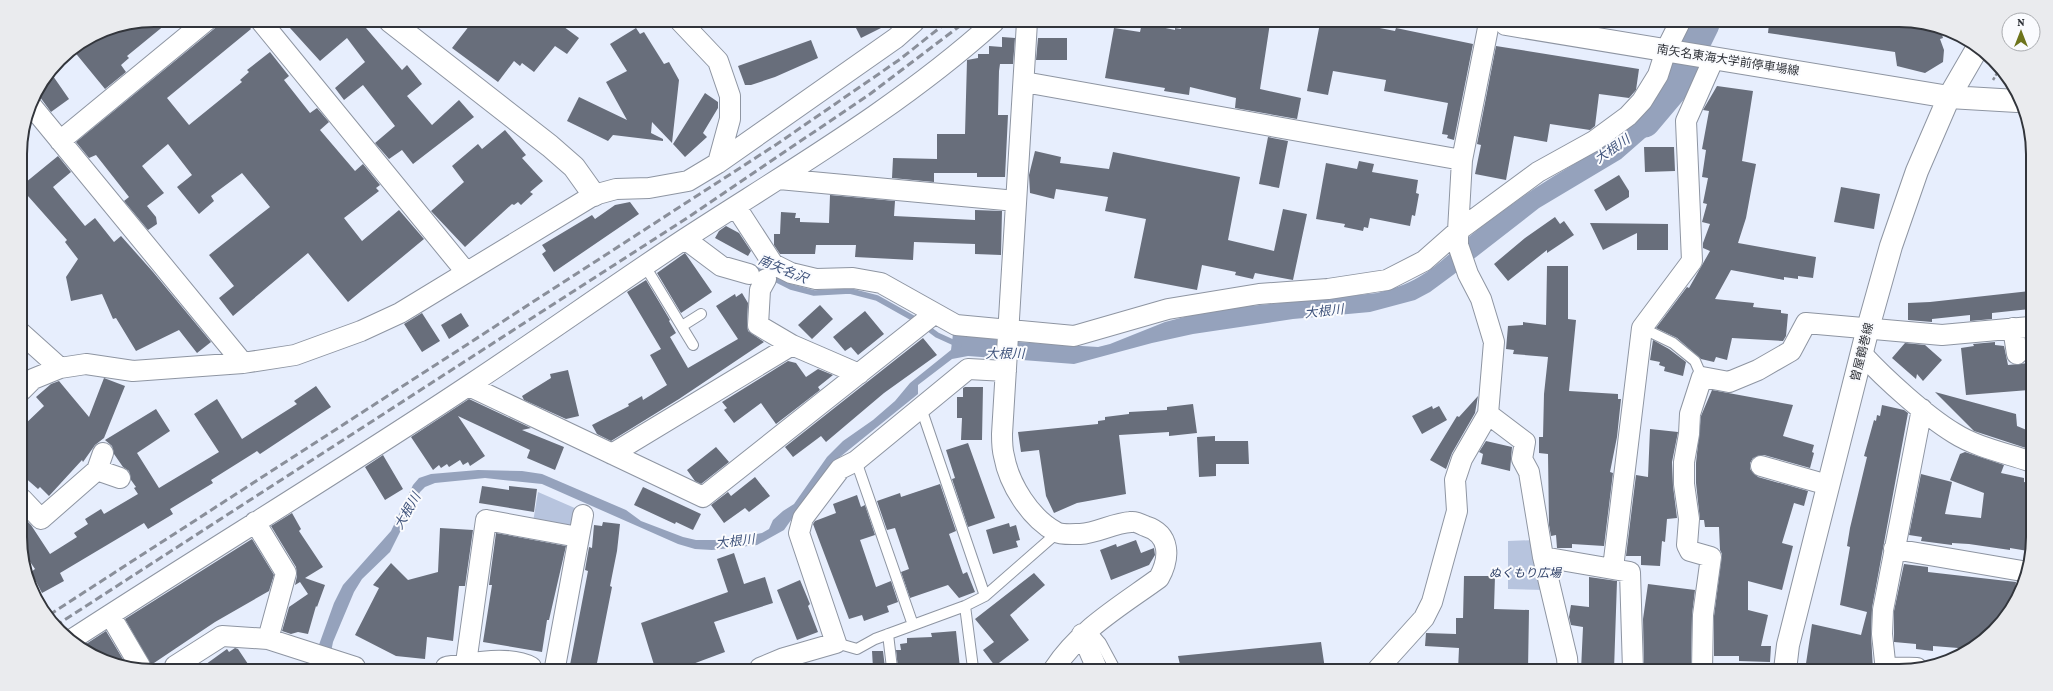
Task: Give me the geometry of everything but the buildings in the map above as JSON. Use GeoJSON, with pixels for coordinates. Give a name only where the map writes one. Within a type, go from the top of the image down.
{"type":"FeatureCollection","features":[{"type":"Feature","properties":{"kind":"main road"},"geometry":{"type":"LineString","coordinates":[[398,27],[550,146],[574,167],[594,195]]}},
{"type":"Feature","properties":{"kind":"main road","name":"南矢名東海大学前停車場線"},"geometry":{"type":"LineString","coordinates":[[1524,27],[1949,97],[2014,101]]}},
{"type":"Feature","properties":{"kind":"main road","name":"曽屋鶴巻線"},"geometry":{"type":"LineString","coordinates":[[1786,664],[1788,645],[1828,485],[1868,328],[1891,246],[1918,171],[1949,97],[1975,52]]}},
{"type":"Feature","properties":{"kind":"street"},"geometry":{"type":"LineString","coordinates":[[60,141],[198,27]]}},
{"type":"Feature","properties":{"kind":"street"},"geometry":{"type":"LineString","coordinates":[[266,27],[466,272]]}},
{"type":"Feature","properties":{"kind":"street"},"geometry":{"type":"LineString","coordinates":[[686,27],[718,61],[730,96],[730,119],[718,163]]}},
{"type":"Feature","properties":{"kind":"street"},"geometry":{"type":"LineString","coordinates":[[27,385],[33,379],[60,368],[86,364],[133,371],[243,363],[295,355],[361,331],[400,313],[594,195],[616,189],[649,188],[688,181],[718,163],[896,38],[908,27]]}},
{"type":"Feature","properties":{"kind":"street"},"geometry":{"type":"LineString","coordinates":[[76,637],[469,386],[685,239],[779,179],[915,86],[988,27]]}},
{"type":"Feature","properties":{"kind":"street"},"geometry":{"type":"LineString","coordinates":[[1027,27],[1002,434],[1004,456],[1020,494],[1036,516],[1057,533],[1080,534],[1098,532],[1132,522],[1153,528],[1164,540],[1168,554],[1165,566],[1159,578],[1085,632],[1062,656],[1057,664]]}},
{"type":"Feature","properties":{"kind":"street"},"geometry":{"type":"LineString","coordinates":[[1383,664],[1424,618],[1432,602],[1457,511],[1455,480],[1462,459],[1488,414],[1494,342],[1481,299],[1468,274],[1458,238],[1462,160],[1488,27]]}},
{"type":"Feature","properties":{"kind":"street"},"geometry":{"type":"LineString","coordinates":[[736,207],[773,264],[791,273],[816,280],[853,278],[881,284],[956,325],[1008,332],[1074,336],[1168,309],[1259,294],[1328,289],[1387,280],[1424,260],[1458,238],[1538,172],[1594,141],[1628,116],[1642,101],[1658,75],[1678,27]]}},
{"type":"Feature","properties":{"kind":"street"},"geometry":{"type":"LineString","coordinates":[[1614,568],[1642,328],[1692,260],[1686,121],[1711,58]]}},
{"type":"Feature","properties":{"kind":"street"},"geometry":{"type":"LineString","coordinates":[[1024,82],[1462,160]]}},
{"type":"Feature","properties":{"kind":"street"},"geometry":{"type":"LineString","coordinates":[[35,110],[243,363]]}},
{"type":"Feature","properties":{"kind":"street"},"geometry":{"type":"LineString","coordinates":[[779,179],[1016,201]]}},
{"type":"Feature","properties":{"kind":"street"},"geometry":{"type":"LineString","coordinates":[[685,239],[722,266],[757,277],[760,290],[758,325],[792,345],[859,374]]}},
{"type":"Feature","properties":{"kind":"street"},"geometry":{"type":"LineString","coordinates":[[469,386],[703,497],[934,314]]}},
{"type":"Feature","properties":{"kind":"street"},"geometry":{"type":"LineString","coordinates":[[1702,664],[1703,616],[1711,557],[1690,551],[1687,545],[1689,519],[1684,484],[1684,462],[1689,434],[1690,414],[1702,377],[1729,382],[1758,370],[1791,351],[1806,323],[1942,335],[2021,328],[2017,354]]}},
{"type":"Feature","properties":{"kind":"street"},"geometry":{"type":"LineString","coordinates":[[27,339],[60,368]]}},
{"type":"Feature","properties":{"kind":"street"},"geometry":{"type":"LineString","coordinates":[[612,454],[792,345]]}},
{"type":"Feature","properties":{"kind":"street"},"geometry":{"type":"LineString","coordinates":[[1862,354],[1922,409],[1955,434],[1978,444],[2026,460]]}},
{"type":"Feature","properties":{"kind":"street"},"geometry":{"type":"LineString","coordinates":[[770,664],[784,658],[836,643],[799,533],[803,518],[840,469],[856,461],[922,408],[968,368],[1006,367]]}},
{"type":"Feature","properties":{"kind":"street"},"geometry":{"type":"LineString","coordinates":[[1885,664],[1882,634],[1883,610],[1922,409]]}},
{"type":"Feature","properties":{"kind":"street"},"geometry":{"type":"LineString","coordinates":[[1488,414],[1525,442],[1522,459],[1529,472],[1543,557],[1568,664]]}},
{"type":"Feature","properties":{"kind":"street"},"geometry":{"type":"LineString","coordinates":[[27,504],[41,519],[100,462],[120,478]]}},
{"type":"Feature","properties":{"kind":"street"},"geometry":{"type":"LineString","coordinates":[[1761,466],[1828,485]]}},
{"type":"Feature","properties":{"kind":"street"},"geometry":{"type":"LineString","coordinates":[[556,664],[583,515]]}},
{"type":"Feature","properties":{"kind":"street"},"geometry":{"type":"LineString","coordinates":[[466,663],[486,520],[578,537]]}},
{"type":"Feature","properties":{"kind":"street"},"geometry":{"type":"LineString","coordinates":[[255,522],[286,573],[268,639]]}},
{"type":"Feature","properties":{"kind":"street"},"geometry":{"type":"LineString","coordinates":[[1894,549],[2022,571]]}},
{"type":"Feature","properties":{"kind":"street"},"geometry":{"type":"LineString","coordinates":[[1543,557],[1614,568],[1630,572],[1633,664]]}},
{"type":"Feature","properties":{"kind":"street"},"geometry":{"type":"LineString","coordinates":[[110,615],[138,663]]}},
{"type":"Feature","properties":{"kind":"street"},"geometry":{"type":"LineString","coordinates":[[1085,632],[1095,664]]}},
{"type":"Feature","properties":{"kind":"street"},"geometry":{"type":"LineString","coordinates":[[178,664],[222,636],[268,639],[299,656],[343,664]]}},
{"type":"Feature","properties":{"kind":"street"},"geometry":{"type":"LineString","coordinates":[[461,664],[500,661],[520,664]]}},
{"type":"Feature","properties":{"kind":"lane"},"geometry":{"type":"LineString","coordinates":[[645,266],[693,345]]}},
{"type":"Feature","properties":{"kind":"lane"},"geometry":{"type":"LineString","coordinates":[[682,326],[701,314]]}},
{"type":"Feature","properties":{"kind":"lane"},"geometry":{"type":"LineString","coordinates":[[1642,328],[1679,347],[1695,361],[1702,377]]}},
{"type":"Feature","properties":{"kind":"lane"},"geometry":{"type":"LineString","coordinates":[[922,408],[985,596]]}},
{"type":"Feature","properties":{"kind":"lane"},"geometry":{"type":"LineString","coordinates":[[856,461],[913,625]]}},
{"type":"Feature","properties":{"kind":"lane"},"geometry":{"type":"LineString","coordinates":[[836,643],[857,649],[888,634],[965,606],[985,596],[1057,533]]}},
{"type":"Feature","properties":{"kind":"lane"},"geometry":{"type":"LineString","coordinates":[[965,606],[972,664]]}},
{"type":"Feature","properties":{"kind":"lane"},"geometry":{"type":"LineString","coordinates":[[1085,632],[1101,643],[1112,664]]}},
{"type":"Feature","properties":{"kind":"lane"},"geometry":{"type":"LineString","coordinates":[[888,634],[892,664]]}},
{"type":"Feature","properties":{"kind":"path"},"geometry":{"type":"LineString","coordinates":[[1991,85],[1997,74]]}},
{"type":"Feature","properties":{"kind":"green space"},"geometry":{"type":"Polygon","coordinates":[[[538,492],[577,509],[574,524],[568,528],[533,522],[538,492]]]}},
{"type":"Feature","properties":{"kind":"green space","name":"ぬくもり広場"},"geometry":{"type":"Polygon","coordinates":[[[1535,540],[1545,590],[1508,589],[1508,541],[1535,540]]]}},
{"type":"Feature","properties":{"kind":"water"},"geometry":{"type":"Polygon","coordinates":[[[1696,27],[1716,27],[1681,97],[1674,109],[1661,124],[1621,159],[1539,208],[1453,275],[1430,292],[1415,300],[1370,312],[1293,319],[1193,334],[1152,343],[1074,364],[968,356],[952,359],[918,385],[918,394],[830,465],[784,530],[757,545],[712,550],[695,549],[678,544],[542,484],[485,478],[435,483],[425,487],[420,492],[390,552],[362,579],[354,592],[333,642],[329,664],[312,664],[334,603],[343,585],[391,531],[413,485],[419,478],[431,474],[478,470],[522,471],[542,474],[626,510],[641,521],[683,537],[696,540],[724,540],[762,533],[769,529],[773,520],[794,504],[827,457],[843,441],[873,420],[895,401],[910,383],[951,350],[953,334],[1018,342],[1098,347],[1110,344],[1165,322],[1196,314],[1240,307],[1377,293],[1399,286],[1414,280],[1427,272],[1494,217],[1525,195],[1618,135],[1650,105],[1663,87],[1667,89],[1680,79],[1696,27]]]}},
{"type":"Feature","properties":{"kind":"pier"},"geometry":{"type":"Polygon","coordinates":[[[1693,31],[1713,35],[1693,79],[1679,76],[1691,47],[1693,31]]]}},
{"type":"Feature","properties":{"kind":"waterway","name":"大根川"},"geometry":{"type":"LineString","coordinates":[[1644,121],[1671,89],[1702,27]]}},
{"type":"Feature","properties":{"kind":"waterway","name":"南矢名沢"},"geometry":{"type":"LineString","coordinates":[[753,268],[791,287],[814,293],[850,291],[877,298],[918,321]]}},
{"type":"Feature","properties":{"kind":"waterway","name":"南矢名沢"},"geometry":{"type":"LineString","coordinates":[[925,326],[937,335],[959,345]]}},
{"type":"Feature","properties":{"kind":"railway"},"geometry":{"type":"LineString","coordinates":[[52,613],[777,144],[899,60],[941,27]]}},
{"type":"Feature","properties":{"kind":"railway"},"geometry":{"type":"LineString","coordinates":[[60,623],[687,218],[870,94],[958,27]]}}]}
